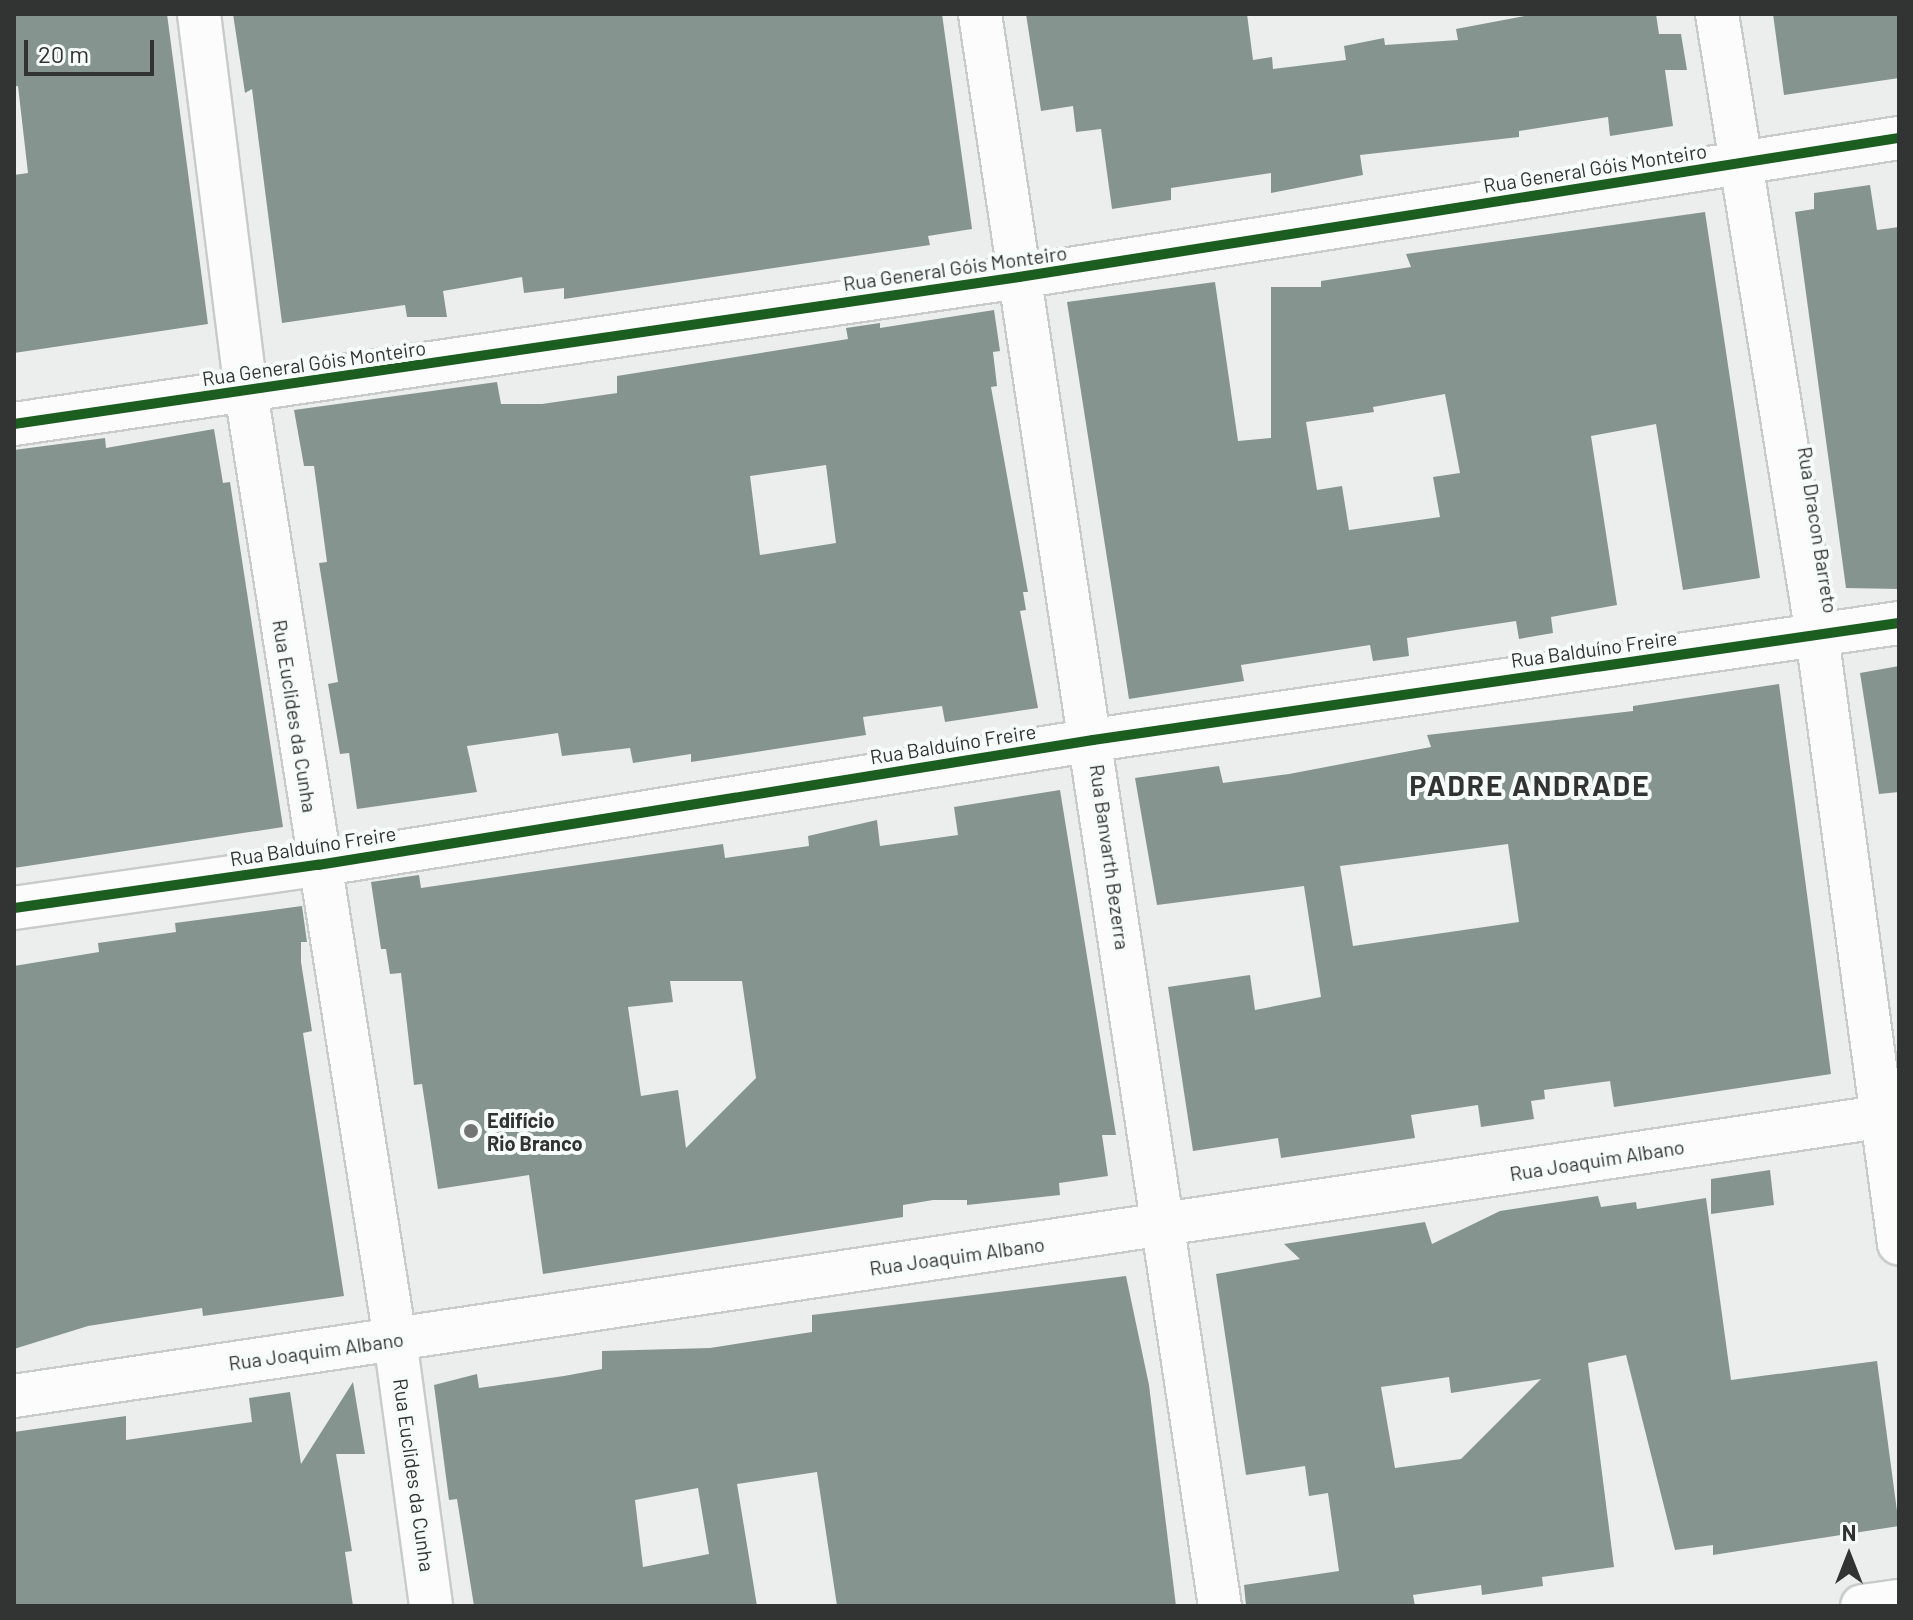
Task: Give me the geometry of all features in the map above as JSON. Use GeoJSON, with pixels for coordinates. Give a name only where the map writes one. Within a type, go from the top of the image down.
{"type":"FeatureCollection","features":[{"type":"Feature","properties":{"kind":"street","name":"Rua Euclides da Cunha"},"geometry":{"type":"LineString","coordinates":[[199,14],[246,392],[395,1339],[431,1606]]}},
{"type":"Feature","properties":{"kind":"street","name":"Rua Banvarth Bezerra"},"geometry":{"type":"LineString","coordinates":[[980,14],[1093,740],[1220,1606]]}},
{"type":"Feature","properties":{"kind":"street","name":"Rua Dracon Barreto"},"geometry":{"type":"LineString","coordinates":[[1717,14],[1891,1115],[1899,1244]]}},
{"type":"Feature","properties":{"kind":"street","name":"Rua General Góis Monteiro"},"geometry":{"type":"LineString","coordinates":[[14,424],[1019,277],[1899,138]]}},
{"type":"Feature","properties":{"kind":"street","name":"Rua Balduíno Freire"},"geometry":{"type":"LineString","coordinates":[[14,908],[318,865],[1093,740],[1899,623]]}},
{"type":"Feature","properties":{"kind":"street","name":"Rua Joaquim Albano"},"geometry":{"type":"LineString","coordinates":[[14,1396],[1891,1115]]}},
{"type":"Feature","properties":{"kind":"street"},"geometry":{"type":"LineString","coordinates":[[1862,1606],[1899,1601]]}},
{"type":"Feature","properties":{"kind":"building"},"geometry":{"type":"Polygon","coordinates":[[[14,14],[167,14],[208,324],[14,353],[14,175],[28,173],[18,86],[14,87],[14,14]]]}},
{"type":"Feature","properties":{"kind":"building"},"geometry":{"type":"Polygon","coordinates":[[[233,14],[942,14],[972,229],[928,236],[930,245],[564,299],[564,288],[524,293],[522,277],[443,291],[447,317],[407,317],[405,305],[282,323],[252,89],[245,93],[233,14]]]}},
{"type":"Feature","properties":{"kind":"building"},"geometry":{"type":"Polygon","coordinates":[[[1026,14],[1247,14],[1253,60],[1272,57],[1273,69],[1346,60],[1344,46],[1384,38],[1385,45],[1458,40],[1456,29],[1535,14],[1656,14],[1659,34],[1681,34],[1687,70],[1665,70],[1673,126],[1610,136],[1608,117],[1519,131],[1519,137],[1360,155],[1363,175],[1271,193],[1271,173],[1171,188],[1171,200],[1112,209],[1101,129],[1076,132],[1073,106],[1041,111],[1026,14]]]}},
{"type":"Feature","properties":{"kind":"building"},"geometry":{"type":"Polygon","coordinates":[[[1773,14],[1899,14],[1899,78],[1784,95],[1773,14]]]}},
{"type":"Feature","properties":{"kind":"building"},"geometry":{"type":"Polygon","coordinates":[[[1870,185],[1877,230],[1899,227],[1899,589],[1846,588],[1795,212],[1814,209],[1814,193],[1870,185]]]}},
{"type":"Feature","properties":{"kind":"building"},"geometry":{"type":"Polygon","coordinates":[[[1705,212],[1760,578],[1683,590],[1656,424],[1591,436],[1617,605],[1551,617],[1553,633],[1519,639],[1516,621],[1456,630],[1407,638],[1409,656],[1373,661],[1370,645],[1241,665],[1244,681],[1129,699],[1067,302],[1215,282],[1238,441],[1271,438],[1271,287],[1321,287],[1321,281],[1411,267],[1406,254],[1705,212]],[[1445,394],[1373,407],[1374,412],[1306,422],[1317,490],[1342,486],[1349,530],[1440,517],[1433,477],[1460,473],[1445,394]]]}},
{"type":"Feature","properties":{"kind":"building"},"geometry":{"type":"Polygon","coordinates":[[[994,310],[1000,351],[993,352],[997,386],[991,387],[1028,592],[1023,592],[1026,610],[1020,611],[1038,708],[945,722],[942,706],[863,717],[866,735],[691,762],[691,754],[633,763],[630,748],[562,756],[558,733],[467,746],[477,792],[357,809],[349,753],[340,754],[328,684],[338,682],[319,563],[327,562],[314,466],[304,466],[294,410],[497,382],[501,404],[542,404],[617,393],[617,376],[848,339],[846,328],[880,323],[880,328],[994,310]],[[826,465],[750,476],[760,555],[836,543],[826,465]]]}},
{"type":"Feature","properties":{"kind":"building"},"geometry":{"type":"Polygon","coordinates":[[[214,429],[223,483],[230,482],[283,827],[14,868],[14,450],[105,438],[106,448],[214,429]]]}},
{"type":"Feature","properties":{"kind":"building"},"geometry":{"type":"Polygon","coordinates":[[[1899,666],[1899,792],[1879,794],[1860,673],[1899,666]]]}},
{"type":"Feature","properties":{"kind":"building"},"geometry":{"type":"Polygon","coordinates":[[[1779,684],[1831,1074],[1614,1107],[1610,1081],[1544,1090],[1545,1099],[1531,1101],[1534,1119],[1481,1127],[1478,1105],[1411,1115],[1415,1138],[1281,1158],[1278,1138],[1193,1151],[1168,987],[1250,975],[1255,1010],[1321,997],[1304,886],[1157,905],[1135,778],[1219,766],[1223,783],[1289,774],[1431,747],[1427,735],[1633,711],[1633,706],[1779,684]],[[1508,844],[1340,866],[1353,946],[1519,922],[1508,844]]]}},
{"type":"Feature","properties":{"kind":"building"},"geometry":{"type":"Polygon","coordinates":[[[1060,790],[1116,1135],[1102,1135],[1108,1176],[1059,1183],[1060,1195],[967,1205],[967,1200],[933,1200],[903,1205],[903,1217],[543,1274],[529,1175],[438,1189],[422,1084],[414,1085],[401,973],[390,974],[386,949],[381,949],[371,882],[419,875],[421,888],[723,844],[725,858],[809,846],[808,836],[877,820],[880,846],[958,835],[954,807],[1060,790]],[[670,981],[673,1002],[628,1007],[641,1096],[678,1090],[686,1148],[756,1078],[742,981],[670,981]]]}},
{"type":"Feature","properties":{"kind":"building"},"geometry":{"type":"Polygon","coordinates":[[[302,906],[307,942],[301,942],[301,962],[312,1031],[303,1033],[344,1296],[203,1316],[202,1308],[88,1326],[14,1349],[14,966],[99,952],[98,943],[176,932],[175,923],[302,906]]]}},
{"type":"Feature","properties":{"kind":"building"},"geometry":{"type":"Polygon","coordinates":[[[1770,1170],[1774,1205],[1711,1214],[1711,1179],[1770,1170]]]}},
{"type":"Feature","properties":{"kind":"building"},"geometry":{"type":"Polygon","coordinates":[[[1598,1196],[1601,1207],[1636,1202],[1637,1209],[1706,1198],[1731,1380],[1877,1361],[1899,1526],[1713,1555],[1713,1545],[1675,1550],[1626,1355],[1588,1363],[1614,1567],[1542,1577],[1543,1586],[1482,1595],[1481,1585],[1413,1595],[1415,1606],[1246,1606],[1244,1585],[1339,1571],[1328,1493],[1309,1496],[1305,1466],[1246,1475],[1216,1274],[1300,1259],[1284,1244],[1425,1222],[1432,1244],[1500,1211],[1598,1196]],[[1449,1377],[1381,1387],[1395,1468],[1461,1459],[1541,1379],[1451,1393],[1449,1377]]]}},
{"type":"Feature","properties":{"kind":"building"},"geometry":{"type":"Polygon","coordinates":[[[1126,1276],[1149,1385],[1176,1606],[837,1606],[817,1472],[737,1484],[757,1606],[474,1606],[457,1499],[449,1500],[434,1385],[477,1374],[479,1388],[602,1369],[602,1351],[710,1348],[812,1332],[812,1315],[1126,1276]],[[698,1488],[635,1500],[643,1567],[709,1554],[698,1488]]]}},
{"type":"Feature","properties":{"kind":"building"},"geometry":{"type":"Polygon","coordinates":[[[353,1382],[365,1454],[336,1454],[352,1551],[345,1552],[353,1606],[14,1606],[14,1432],[126,1416],[126,1440],[252,1422],[249,1398],[290,1392],[301,1464],[353,1382]]]}},
{"type":"Feature","properties":{"kind":"cycle path"},"geometry":{"type":"LineString","coordinates":[[14,424],[1019,277],[1899,138]]}},
{"type":"Feature","properties":{"kind":"cycle path"},"geometry":{"type":"LineString","coordinates":[[14,908],[318,865],[1093,740],[1899,623]]}},
{"type":"Feature","properties":{"kind":"place","name":"Edifício Rio Branco"},"geometry":{"type":"Point","coordinates":[471,1131]}},
{"type":"Feature","properties":{"kind":"district","name":"PADRE ANDRADE"},"geometry":{"type":"Point","coordinates":[1530,785]}}]}
